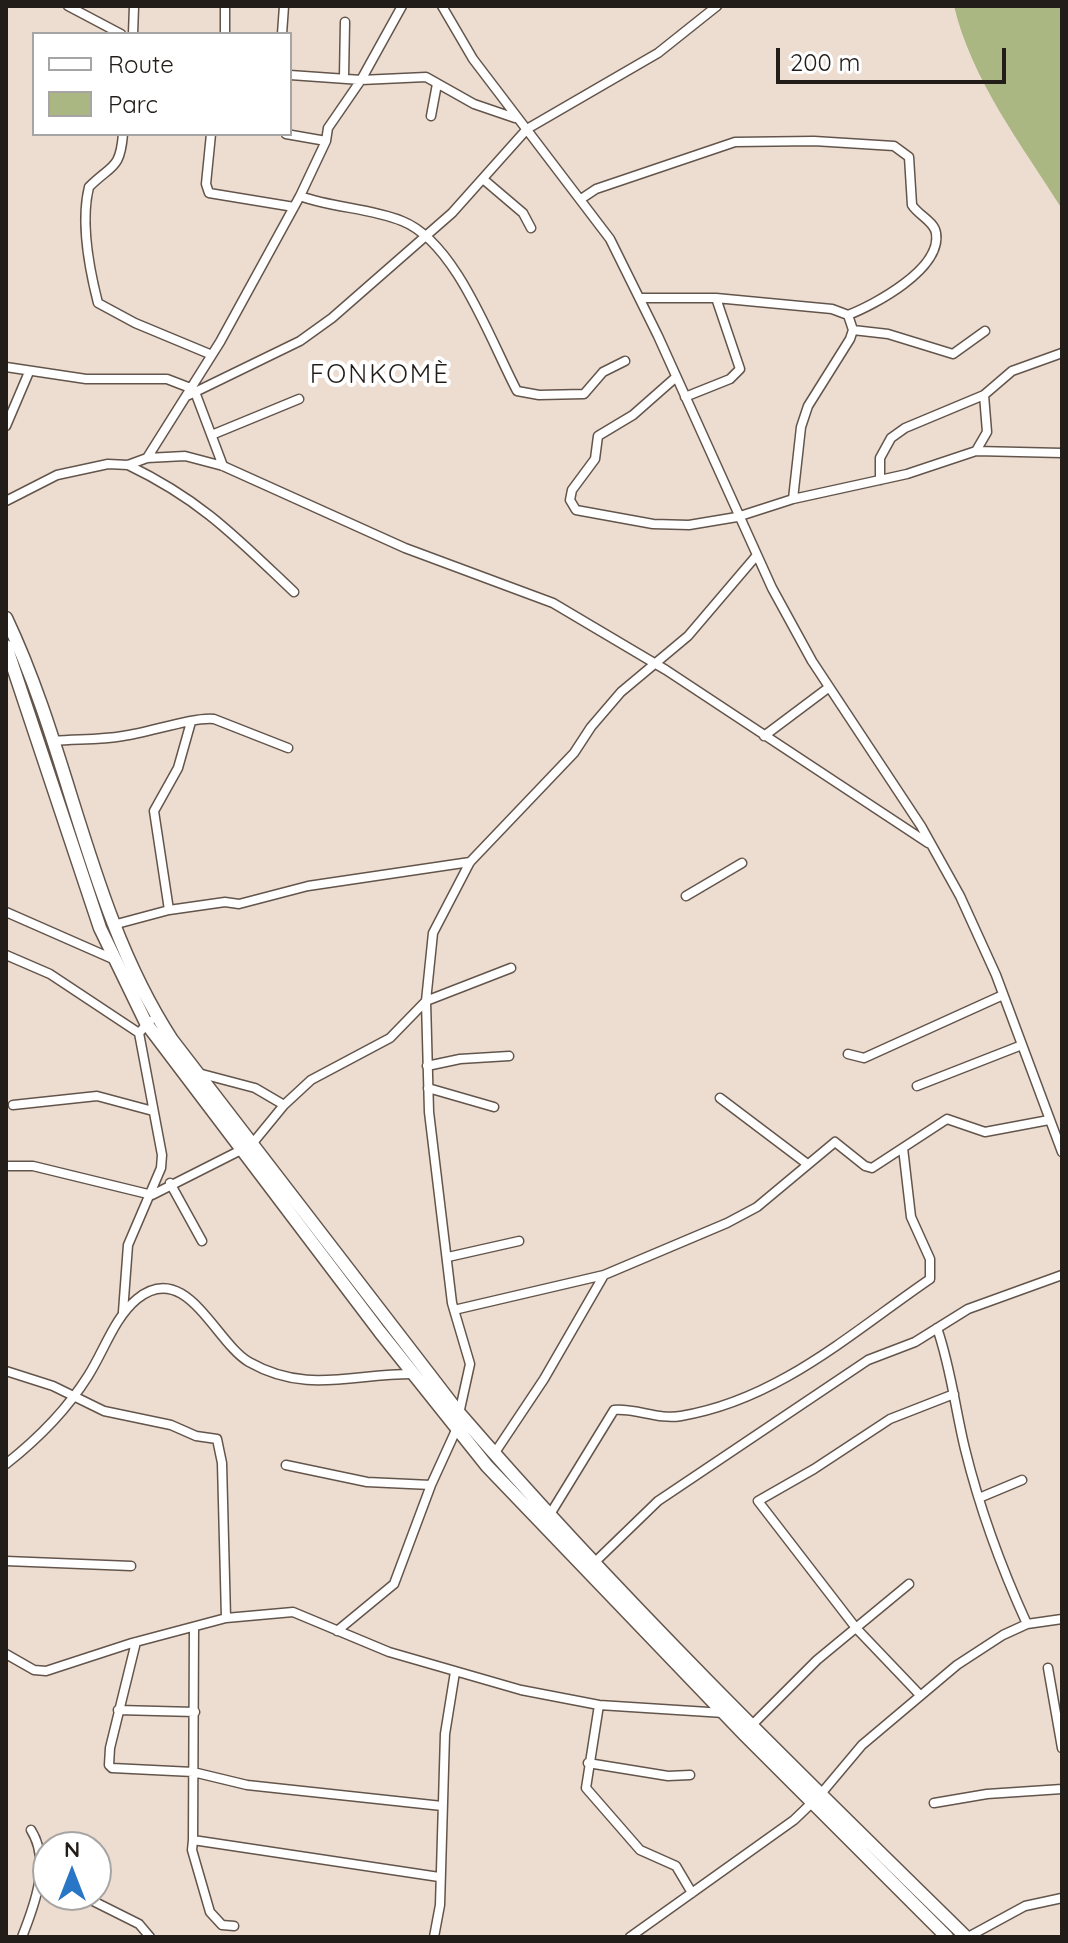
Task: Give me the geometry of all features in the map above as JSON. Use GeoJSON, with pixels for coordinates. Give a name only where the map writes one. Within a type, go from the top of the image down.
{"type":"FeatureCollection","features":[{"type":"Feature","properties":{"kind":"street"},"geometry":{"type":"LineString","coordinates":[[68,6],[117,32]]}},
{"type":"Feature","properties":{"kind":"street"},"geometry":{"type":"LineString","coordinates":[[133,32],[134,6]]}},
{"type":"Feature","properties":{"kind":"street"},"geometry":{"type":"LineString","coordinates":[[225,6],[225,32]]}},
{"type":"Feature","properties":{"kind":"street"},"geometry":{"type":"LineString","coordinates":[[282,32],[284,6]]}},
{"type":"Feature","properties":{"kind":"street"},"geometry":{"type":"LineString","coordinates":[[147,458],[192,392],[300,196],[326,141],[328,128],[361,80],[402,6]]}},
{"type":"Feature","properties":{"kind":"street"},"geometry":{"type":"LineString","coordinates":[[442,6],[473,59],[610,239],[757,555],[828,688],[933,846],[960,896],[1003,995],[1062,1152]]}},
{"type":"Feature","properties":{"kind":"street"},"geometry":{"type":"LineString","coordinates":[[192,392],[300,341],[386,274],[425,233],[452,213],[527,129],[658,53],[717,6]]}},
{"type":"Feature","properties":{"kind":"street"},"geometry":{"type":"LineString","coordinates":[[344,77],[345,22]]}},
{"type":"Feature","properties":{"kind":"street"},"geometry":{"type":"LineString","coordinates":[[292,75],[361,80],[417,76],[474,104],[516,118]]}},
{"type":"Feature","properties":{"kind":"street"},"geometry":{"type":"LineString","coordinates":[[431,116],[437,84]]}},
{"type":"Feature","properties":{"kind":"street"},"geometry":{"type":"LineString","coordinates":[[292,135],[326,141]]}},
{"type":"Feature","properties":{"kind":"street"},"geometry":{"type":"LineString","coordinates":[[123,136],[121,158],[115,168],[92,184],[87,194],[91,273],[98,303],[135,323],[212,355]]}},
{"type":"Feature","properties":{"kind":"street"},"geometry":{"type":"LineString","coordinates":[[211,136],[206,184],[209,193],[294,207]]}},
{"type":"Feature","properties":{"kind":"street"},"geometry":{"type":"LineString","coordinates":[[581,199],[596,189],[735,142],[814,141],[894,146],[909,157],[912,205],[933,226],[935,243],[921,268],[894,292],[848,315],[832,309],[716,298],[640,298]]}},
{"type":"Feature","properties":{"kind":"street"},"geometry":{"type":"LineString","coordinates":[[483,179],[523,213],[531,228]]}},
{"type":"Feature","properties":{"kind":"street"},"geometry":{"type":"LineString","coordinates":[[300,196],[402,221],[425,233],[470,300],[517,391],[539,395],[584,394],[603,372],[625,361]]}},
{"type":"Feature","properties":{"kind":"street"},"geometry":{"type":"LineString","coordinates":[[685,397],[730,379],[740,369],[716,298]]}},
{"type":"Feature","properties":{"kind":"street"},"geometry":{"type":"LineString","coordinates":[[793,499],[801,427],[808,406],[841,358],[853,330],[848,315]]}},
{"type":"Feature","properties":{"kind":"street"},"geometry":{"type":"LineString","coordinates":[[853,330],[888,334],[953,354],[985,331]]}},
{"type":"Feature","properties":{"kind":"street"},"geometry":{"type":"LineString","coordinates":[[880,480],[880,458],[891,438],[905,428],[984,395],[1012,371],[1062,353]]}},
{"type":"Feature","properties":{"kind":"street"},"geometry":{"type":"LineString","coordinates":[[6,367],[86,379],[167,379],[192,392],[214,434],[223,466]]}},
{"type":"Feature","properties":{"kind":"street"},"geometry":{"type":"LineString","coordinates":[[6,426],[29,372]]}},
{"type":"Feature","properties":{"kind":"street"},"geometry":{"type":"LineString","coordinates":[[675,378],[633,415],[598,436],[595,459],[572,490],[570,500],[576,510],[653,524],[689,525],[737,517],[793,499],[880,480],[976,451],[1062,453]]}},
{"type":"Feature","properties":{"kind":"street"},"geometry":{"type":"LineString","coordinates":[[984,395],[987,432],[1000,450]]}},
{"type":"Feature","properties":{"kind":"street"},"geometry":{"type":"LineString","coordinates":[[214,434],[299,399]]}},
{"type":"Feature","properties":{"kind":"street"},"geometry":{"type":"LineString","coordinates":[[976,451],[987,432]]}},
{"type":"Feature","properties":{"kind":"street"},"geometry":{"type":"LineString","coordinates":[[128,465],[147,458],[185,456],[223,466],[405,548],[553,603],[933,846]]}},
{"type":"Feature","properties":{"kind":"street"},"geometry":{"type":"LineString","coordinates":[[6,501],[57,475],[108,464],[128,465],[175,487],[211,513],[294,592]]}},
{"type":"Feature","properties":{"kind":"street"},"geometry":{"type":"LineString","coordinates":[[337,1631],[394,1584],[431,1485],[457,1430],[470,1364],[454,1310],[428,1088],[426,1001],[433,933],[470,862],[574,753],[591,727],[621,692],[688,636],[757,555]]}},
{"type":"Feature","properties":{"kind":"street"},"geometry":{"type":"LineString","coordinates":[[6,618],[27,662],[147,1024],[153,1111],[162,1155],[152,1195],[141,1211],[128,1245],[123,1313]]}},
{"type":"Feature","properties":{"kind":"street"},"geometry":{"type":"LineString","coordinates":[[6,646],[100,928],[147,1024],[494,1454],[549,1516],[752,1725],[816,1799],[947,1937]]}},
{"type":"Feature","properties":{"kind":"street"},"geometry":{"type":"LineString","coordinates":[[764,736],[828,688]]}},
{"type":"Feature","properties":{"kind":"street"},"geometry":{"type":"LineString","coordinates":[[54,741],[120,737],[201,718],[214,719],[288,748]]}},
{"type":"Feature","properties":{"kind":"street"},"geometry":{"type":"LineString","coordinates":[[169,910],[154,811],[178,768],[191,722]]}},
{"type":"Feature","properties":{"kind":"street"},"geometry":{"type":"LineString","coordinates":[[113,925],[169,910],[225,902],[239,904],[308,886],[470,862]]}},
{"type":"Feature","properties":{"kind":"street"},"geometry":{"type":"LineString","coordinates":[[686,896],[742,863]]}},
{"type":"Feature","properties":{"kind":"street"},"geometry":{"type":"LineString","coordinates":[[6,912],[113,959]]}},
{"type":"Feature","properties":{"kind":"street"},"geometry":{"type":"LineString","coordinates":[[6,955],[147,1024],[197,1073],[246,1147],[457,1430],[543,1526],[724,1713],[967,1937],[1025,1906],[1062,1898]]}},
{"type":"Feature","properties":{"kind":"street"},"geometry":{"type":"LineString","coordinates":[[6,1166],[33,1166],[152,1195],[170,1183],[209,1168],[246,1147],[311,1080],[390,1038],[426,1001],[511,968]]}},
{"type":"Feature","properties":{"kind":"street"},"geometry":{"type":"LineString","coordinates":[[848,1054],[864,1058],[1003,995]]}},
{"type":"Feature","properties":{"kind":"street"},"geometry":{"type":"LineString","coordinates":[[917,1086],[1022,1045]]}},
{"type":"Feature","properties":{"kind":"street"},"geometry":{"type":"LineString","coordinates":[[427,1066],[460,1059],[509,1056]]}},
{"type":"Feature","properties":{"kind":"street"},"geometry":{"type":"LineString","coordinates":[[197,1073],[255,1088],[284,1105]]}},
{"type":"Feature","properties":{"kind":"street"},"geometry":{"type":"LineString","coordinates":[[428,1088],[494,1107]]}},
{"type":"Feature","properties":{"kind":"street"},"geometry":{"type":"LineString","coordinates":[[13,1105],[97,1096],[153,1111]]}},
{"type":"Feature","properties":{"kind":"street"},"geometry":{"type":"LineString","coordinates":[[720,1098],[806,1163]]}},
{"type":"Feature","properties":{"kind":"street"},"geometry":{"type":"LineString","coordinates":[[454,1310],[604,1275],[757,1207],[806,1163],[835,1142],[868,1168],[947,1119],[985,1132],[1049,1120]]}},
{"type":"Feature","properties":{"kind":"street"},"geometry":{"type":"LineString","coordinates":[[549,1516],[614,1410],[678,1417],[715,1408],[774,1386],[930,1279],[930,1259],[911,1217],[903,1148]]}},
{"type":"Feature","properties":{"kind":"street"},"geometry":{"type":"LineString","coordinates":[[170,1183],[202,1241]]}},
{"type":"Feature","properties":{"kind":"street"},"geometry":{"type":"LineString","coordinates":[[448,1257],[519,1241]]}},
{"type":"Feature","properties":{"kind":"street"},"geometry":{"type":"LineString","coordinates":[[494,1454],[544,1379],[604,1275]]}},
{"type":"Feature","properties":{"kind":"street"},"geometry":{"type":"LineString","coordinates":[[595,1562],[658,1501],[868,1360],[915,1342],[968,1309],[1062,1275]]}},
{"type":"Feature","properties":{"kind":"street"},"geometry":{"type":"LineString","coordinates":[[6,1464],[56,1421],[123,1313],[139,1297],[165,1289],[183,1292],[198,1304],[234,1352],[281,1377],[325,1382],[364,1375],[415,1374]]}},
{"type":"Feature","properties":{"kind":"street"},"geometry":{"type":"LineString","coordinates":[[937,1328],[979,1498],[998,1559],[1027,1624]]}},
{"type":"Feature","properties":{"kind":"street"},"geometry":{"type":"LineString","coordinates":[[6,1371],[121,1416],[217,1439],[222,1463],[226,1618]]}},
{"type":"Feature","properties":{"kind":"street"},"geometry":{"type":"LineString","coordinates":[[919,1694],[856,1628],[758,1499],[814,1469],[890,1419],[954,1394]]}},
{"type":"Feature","properties":{"kind":"street"},"geometry":{"type":"LineString","coordinates":[[286,1465],[367,1482],[431,1485]]}},
{"type":"Feature","properties":{"kind":"street"},"geometry":{"type":"LineString","coordinates":[[979,1498],[1022,1480]]}},
{"type":"Feature","properties":{"kind":"street"},"geometry":{"type":"LineString","coordinates":[[6,1561],[131,1566]]}},
{"type":"Feature","properties":{"kind":"street"},"geometry":{"type":"LineString","coordinates":[[752,1725],[817,1660],[909,1584]]}},
{"type":"Feature","properties":{"kind":"street"},"geometry":{"type":"LineString","coordinates":[[6,1654],[34,1670],[46,1671],[226,1618],[293,1612],[319,1620],[337,1631],[455,1672],[599,1705],[724,1713]]}},
{"type":"Feature","properties":{"kind":"street"},"geometry":{"type":"LineString","coordinates":[[630,1937],[765,1844],[816,1799],[862,1745],[919,1694],[1003,1635],[1027,1624],[1062,1619]]}},
{"type":"Feature","properties":{"kind":"street"},"geometry":{"type":"LineString","coordinates":[[194,1627],[192,1850],[210,1912],[222,1925],[234,1926]]}},
{"type":"Feature","properties":{"kind":"street"},"geometry":{"type":"LineString","coordinates":[[136,1642],[118,1710],[109,1759],[112,1768],[193,1772],[247,1785],[442,1806]]}},
{"type":"Feature","properties":{"kind":"street"},"geometry":{"type":"LineString","coordinates":[[1048,1668],[1062,1748]]}},
{"type":"Feature","properties":{"kind":"street"},"geometry":{"type":"LineString","coordinates":[[434,1937],[440,1905],[445,1734],[455,1672]]}},
{"type":"Feature","properties":{"kind":"street"},"geometry":{"type":"LineString","coordinates":[[599,1705],[585,1779],[591,1796],[620,1823],[640,1850],[676,1866],[692,1893]]}},
{"type":"Feature","properties":{"kind":"street"},"geometry":{"type":"LineString","coordinates":[[118,1710],[195,1712]]}},
{"type":"Feature","properties":{"kind":"street"},"geometry":{"type":"LineString","coordinates":[[588,1763],[668,1776],[690,1775]]}},
{"type":"Feature","properties":{"kind":"street"},"geometry":{"type":"LineString","coordinates":[[934,1803],[1062,1789]]}},
{"type":"Feature","properties":{"kind":"street"},"geometry":{"type":"LineString","coordinates":[[22,1937],[39,1888],[41,1848],[31,1830]]}},
{"type":"Feature","properties":{"kind":"street"},"geometry":{"type":"LineString","coordinates":[[193,1840],[439,1877]]}},
{"type":"Feature","properties":{"kind":"street"},"geometry":{"type":"LineString","coordinates":[[112,1910],[139,1924],[150,1937]]}},
{"type":"Feature","properties":{"kind":"green space"},"geometry":{"type":"Polygon","coordinates":[[[954,6],[1062,6],[1062,209],[986,86],[962,34],[954,6]]]}},
{"type":"Feature","properties":{"kind":"district","name":"FONKOMÈ"},"geometry":{"type":"Point","coordinates":[380,375]}}]}
